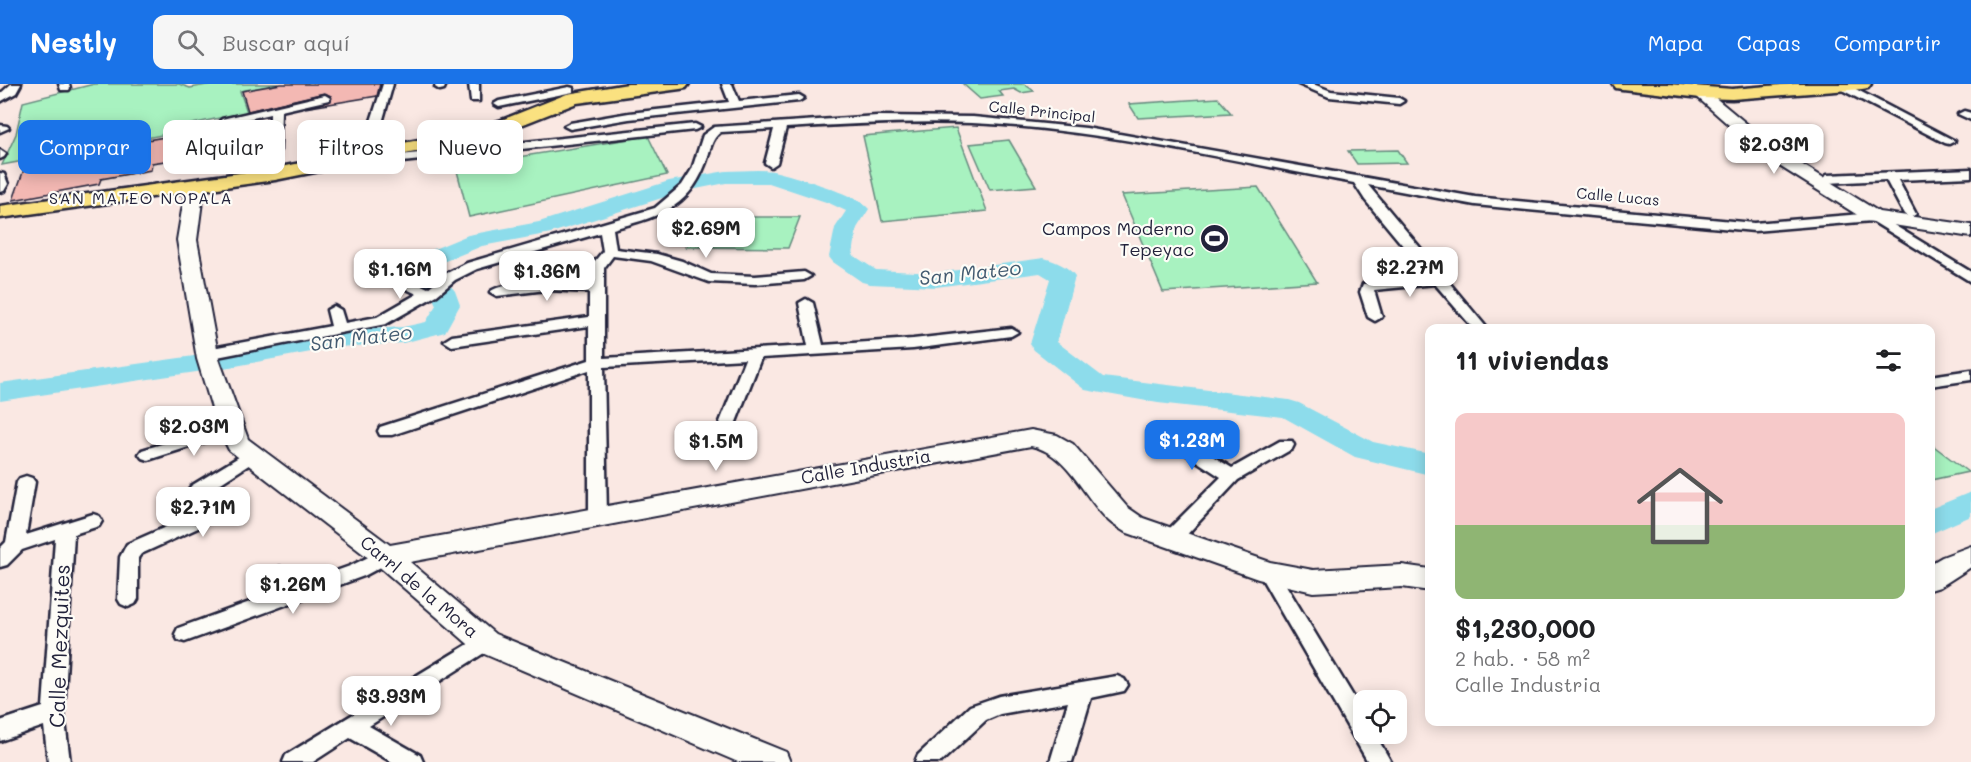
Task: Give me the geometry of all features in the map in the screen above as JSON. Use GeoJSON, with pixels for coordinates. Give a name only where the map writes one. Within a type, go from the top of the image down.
{"type":"FeatureCollection","features":[{"type":"Feature","properties":{"kind":"main road"},"geometry":{"type":"LineString","coordinates":[[405,147],[490,130],[570,92],[680,84]]}},
{"type":"Feature","properties":{"kind":"main road"},"geometry":{"type":"LineString","coordinates":[[1622,84],[1701,93],[1732,94],[1862,84]]}},
{"type":"Feature","properties":{"kind":"main road"},"geometry":{"type":"LineString","coordinates":[[0,212],[275,174]]}},
{"type":"Feature","properties":{"kind":"street"},"geometry":{"type":"LineString","coordinates":[[0,99],[12,91],[16,84]]}},
{"type":"Feature","properties":{"kind":"street"},"geometry":{"type":"LineString","coordinates":[[377,120],[388,84]]}},
{"type":"Feature","properties":{"kind":"street"},"geometry":{"type":"LineString","coordinates":[[474,84],[475,99]]}},
{"type":"Feature","properties":{"kind":"street"},"geometry":{"type":"LineString","coordinates":[[728,84],[735,104]]}},
{"type":"Feature","properties":{"kind":"street"},"geometry":{"type":"LineString","coordinates":[[1303,84],[1329,94],[1399,101]]}},
{"type":"Feature","properties":{"kind":"street"},"geometry":{"type":"LineString","coordinates":[[1842,86],[1949,141]]}},
{"type":"Feature","properties":{"kind":"street"},"geometry":{"type":"LineString","coordinates":[[499,104],[570,92]]}},
{"type":"Feature","properties":{"kind":"street"},"geometry":{"type":"LineString","coordinates":[[1701,93],[1772,153],[1971,278]]}},
{"type":"Feature","properties":{"kind":"street"},"geometry":{"type":"LineString","coordinates":[[231,120],[325,98]]}},
{"type":"Feature","properties":{"kind":"street"},"geometry":{"type":"LineString","coordinates":[[570,126],[629,116],[799,98]]}},
{"type":"Feature","properties":{"kind":"street"},"geometry":{"type":"LineString","coordinates":[[276,110],[276,120]]}},
{"type":"Feature","properties":{"kind":"street","name":"Calle Principal"},"geometry":{"type":"LineString","coordinates":[[606,228],[660,211],[683,195],[699,168],[709,135],[718,129],[781,124],[877,119],[974,120],[1086,131],[1359,181]]}},
{"type":"Feature","properties":{"kind":"street"},"geometry":{"type":"LineString","coordinates":[[771,163],[781,124]]}},
{"type":"Feature","properties":{"kind":"street"},"geometry":{"type":"LineString","coordinates":[[405,158],[695,127]]}},
{"type":"Feature","properties":{"kind":"street"},"geometry":{"type":"LineString","coordinates":[[1827,179],[1971,173]]}},
{"type":"Feature","properties":{"kind":"street"},"geometry":{"type":"LineString","coordinates":[[0,177],[2,184],[0,188]]}},
{"type":"Feature","properties":{"kind":"street"},"geometry":{"type":"LineString","coordinates":[[1890,177],[1910,214]]}},
{"type":"Feature","properties":{"kind":"street"},"geometry":{"type":"LineString","coordinates":[[1359,181],[1369,197],[1477,324]]}},
{"type":"Feature","properties":{"kind":"street","name":"Calle Lucas"},"geometry":{"type":"LineString","coordinates":[[1359,181],[1475,201],[1754,227],[1874,217]]}},
{"type":"Feature","properties":{"kind":"street","name":"Carrl de la Mora"},"geometry":{"type":"LineString","coordinates":[[195,186],[187,240],[210,363],[230,428],[238,444],[384,556],[485,642],[774,762]]}},
{"type":"Feature","properties":{"kind":"street"},"geometry":{"type":"LineString","coordinates":[[1874,217],[1971,231]]}},
{"type":"Feature","properties":{"kind":"street"},"geometry":{"type":"LineString","coordinates":[[210,363],[381,321],[430,293],[450,277],[472,266],[606,228],[610,252]]}},
{"type":"Feature","properties":{"kind":"street"},"geometry":{"type":"LineString","coordinates":[[610,252],[652,257],[677,264],[709,278],[755,280],[804,276]]}},
{"type":"Feature","properties":{"kind":"street"},"geometry":{"type":"LineString","coordinates":[[598,516],[596,288],[597,267],[610,252]]}},
{"type":"Feature","properties":{"kind":"street"},"geometry":{"type":"LineString","coordinates":[[388,275],[430,293]]}},
{"type":"Feature","properties":{"kind":"street"},"geometry":{"type":"LineString","coordinates":[[1375,317],[1367,292],[1368,287],[1438,279]]}},
{"type":"Feature","properties":{"kind":"street"},"geometry":{"type":"LineString","coordinates":[[497,292],[546,286],[596,288]]}},
{"type":"Feature","properties":{"kind":"street"},"geometry":{"type":"LineString","coordinates":[[806,303],[817,351]]}},
{"type":"Feature","properties":{"kind":"street"},"geometry":{"type":"LineString","coordinates":[[334,310],[339,330]]}},
{"type":"Feature","properties":{"kind":"street"},"geometry":{"type":"LineString","coordinates":[[452,341],[595,321]]}},
{"type":"Feature","properties":{"kind":"street"},"geometry":{"type":"LineString","coordinates":[[386,431],[596,363],[913,344],[1011,332]]}},
{"type":"Feature","properties":{"kind":"street"},"geometry":{"type":"LineString","coordinates":[[728,422],[756,354]]}},
{"type":"Feature","properties":{"kind":"street"},"geometry":{"type":"LineString","coordinates":[[1935,380],[1971,375]]}},
{"type":"Feature","properties":{"kind":"street"},"geometry":{"type":"LineString","coordinates":[[148,454],[230,428]]}},
{"type":"Feature","properties":{"kind":"street"},"geometry":{"type":"LineString","coordinates":[[1170,436],[1232,476]]}},
{"type":"Feature","properties":{"kind":"street","name":"Calle Industria"},"geometry":{"type":"LineString","coordinates":[[384,556],[1030,438],[1048,441],[1064,450],[1118,514],[1134,525],[1268,572],[1313,581],[1402,576],[1425,579]]}},
{"type":"Feature","properties":{"kind":"street"},"geometry":{"type":"LineString","coordinates":[[1172,538],[1232,476],[1286,445]]}},
{"type":"Feature","properties":{"kind":"street"},"geometry":{"type":"LineString","coordinates":[[128,599],[129,557],[134,549],[192,523],[194,495],[197,490],[252,455]]}},
{"type":"Feature","properties":{"kind":"street"},"geometry":{"type":"LineString","coordinates":[[0,560],[8,543],[26,482]]}},
{"type":"Feature","properties":{"kind":"street"},"geometry":{"type":"LineString","coordinates":[[8,543],[93,521]]}},
{"type":"Feature","properties":{"kind":"street","name":"Calle Mezquites"},"geometry":{"type":"LineString","coordinates":[[59,762],[53,713],[65,530]]}},
{"type":"Feature","properties":{"kind":"street"},"geometry":{"type":"LineString","coordinates":[[185,634],[357,571],[384,556]]}},
{"type":"Feature","properties":{"kind":"street"},"geometry":{"type":"LineString","coordinates":[[1935,576],[1952,564],[1971,556]]}},
{"type":"Feature","properties":{"kind":"street"},"geometry":{"type":"LineString","coordinates":[[1268,572],[1380,762]]}},
{"type":"Feature","properties":{"kind":"street"},"geometry":{"type":"LineString","coordinates":[[280,574],[282,599]]}},
{"type":"Feature","properties":{"kind":"street"},"geometry":{"type":"LineString","coordinates":[[294,762],[485,642]]}},
{"type":"Feature","properties":{"kind":"street"},"geometry":{"type":"LineString","coordinates":[[926,762],[978,713],[999,705],[1117,685]]}},
{"type":"Feature","properties":{"kind":"street"},"geometry":{"type":"LineString","coordinates":[[1061,762],[1083,689]]}},
{"type":"Feature","properties":{"kind":"street"},"geometry":{"type":"LineString","coordinates":[[0,731],[53,713]]}},
{"type":"Feature","properties":{"kind":"street"},"geometry":{"type":"LineString","coordinates":[[350,727],[412,762]]}},
{"type":"Feature","properties":{"kind":"green space"},"geometry":{"type":"Polygon","coordinates":[[[94,84],[179,84],[190,88],[212,84],[278,84],[240,91],[247,112],[210,120],[163,120],[163,135],[151,137],[151,120],[19,120],[23,102],[94,84]]]}},
{"type":"Feature","properties":{"kind":"green space"},"geometry":{"type":"Polygon","coordinates":[[[963,84],[1024,84],[1034,91],[1021,93],[1014,89],[999,91],[1003,96],[980,99],[963,84]]]}},
{"type":"Feature","properties":{"kind":"green space"},"geometry":{"type":"Polygon","coordinates":[[[1218,98],[1231,113],[1138,118],[1129,104],[1218,98]]]}},
{"type":"Feature","properties":{"kind":"green space"},"geometry":{"type":"Polygon","coordinates":[[[18,125],[18,162],[2,165],[18,125]]]}},
{"type":"Feature","properties":{"kind":"green space"},"geometry":{"type":"Polygon","coordinates":[[[956,128],[987,211],[882,221],[863,136],[956,128]]]}},
{"type":"Feature","properties":{"kind":"green space"},"geometry":{"type":"Polygon","coordinates":[[[648,136],[667,175],[469,217],[458,174],[523,174],[523,156],[648,136]]]}},
{"type":"Feature","properties":{"kind":"green space"},"geometry":{"type":"Polygon","coordinates":[[[1009,140],[1036,186],[990,190],[970,144],[1009,140]]]}},
{"type":"Feature","properties":{"kind":"green space"},"geometry":{"type":"Polygon","coordinates":[[[1398,150],[1407,163],[1357,164],[1348,151],[1398,150]]]}},
{"type":"Feature","properties":{"kind":"green space","name":"Campos Moderno Tepeyac"},"geometry":{"type":"Polygon","coordinates":[[[1258,187],[1317,282],[1163,292],[1122,195],[1258,187]]]}},
{"type":"Feature","properties":{"kind":"green space"},"geometry":{"type":"Polygon","coordinates":[[[700,217],[800,217],[788,248],[686,247],[700,217]]]}},
{"type":"Feature","properties":{"kind":"green space"},"geometry":{"type":"Polygon","coordinates":[[[1935,447],[1968,472],[1935,479],[1935,447]]]}},
{"type":"Feature","properties":{"kind":"building"},"geometry":{"type":"Polygon","coordinates":[[[281,84],[380,84],[377,96],[305,108],[331,101],[331,96],[324,93],[248,111],[242,91],[281,84]]]}},
{"type":"Feature","properties":{"kind":"building"},"geometry":{"type":"Polygon","coordinates":[[[163,137],[163,161],[152,163],[151,170],[151,139],[163,137]]]}},
{"type":"Feature","properties":{"kind":"building"},"geometry":{"type":"Polygon","coordinates":[[[22,174],[129,174],[101,179],[99,184],[13,200],[22,174]]]}},
{"type":"Feature","properties":{"kind":"waterway","name":"San Mateo"},"geometry":{"type":"LineString","coordinates":[[0,392],[230,359],[338,339],[403,335],[436,327],[448,305],[443,291],[428,275],[425,261],[476,240],[543,228],[677,186],[726,177],[771,177],[837,198],[858,209],[846,228],[841,257],[870,277],[936,280],[1044,265],[1063,276],[1043,344],[1095,384],[1158,394],[1289,409],[1365,450],[1425,463]]}},
{"type":"Feature","properties":{"kind":"waterway","name":"San Mateo"},"geometry":{"type":"LineString","coordinates":[[1935,521],[1971,503]]}},
{"type":"Feature","properties":{"kind":"place","name":"Campos Moderno Tepeyac"},"geometry":{"type":"Point","coordinates":[1215,239]}},
{"type":"Feature","properties":{"kind":"district","name":"SAN MATEO NOPALA"},"geometry":{"type":"Point","coordinates":[141,198]}}]}
